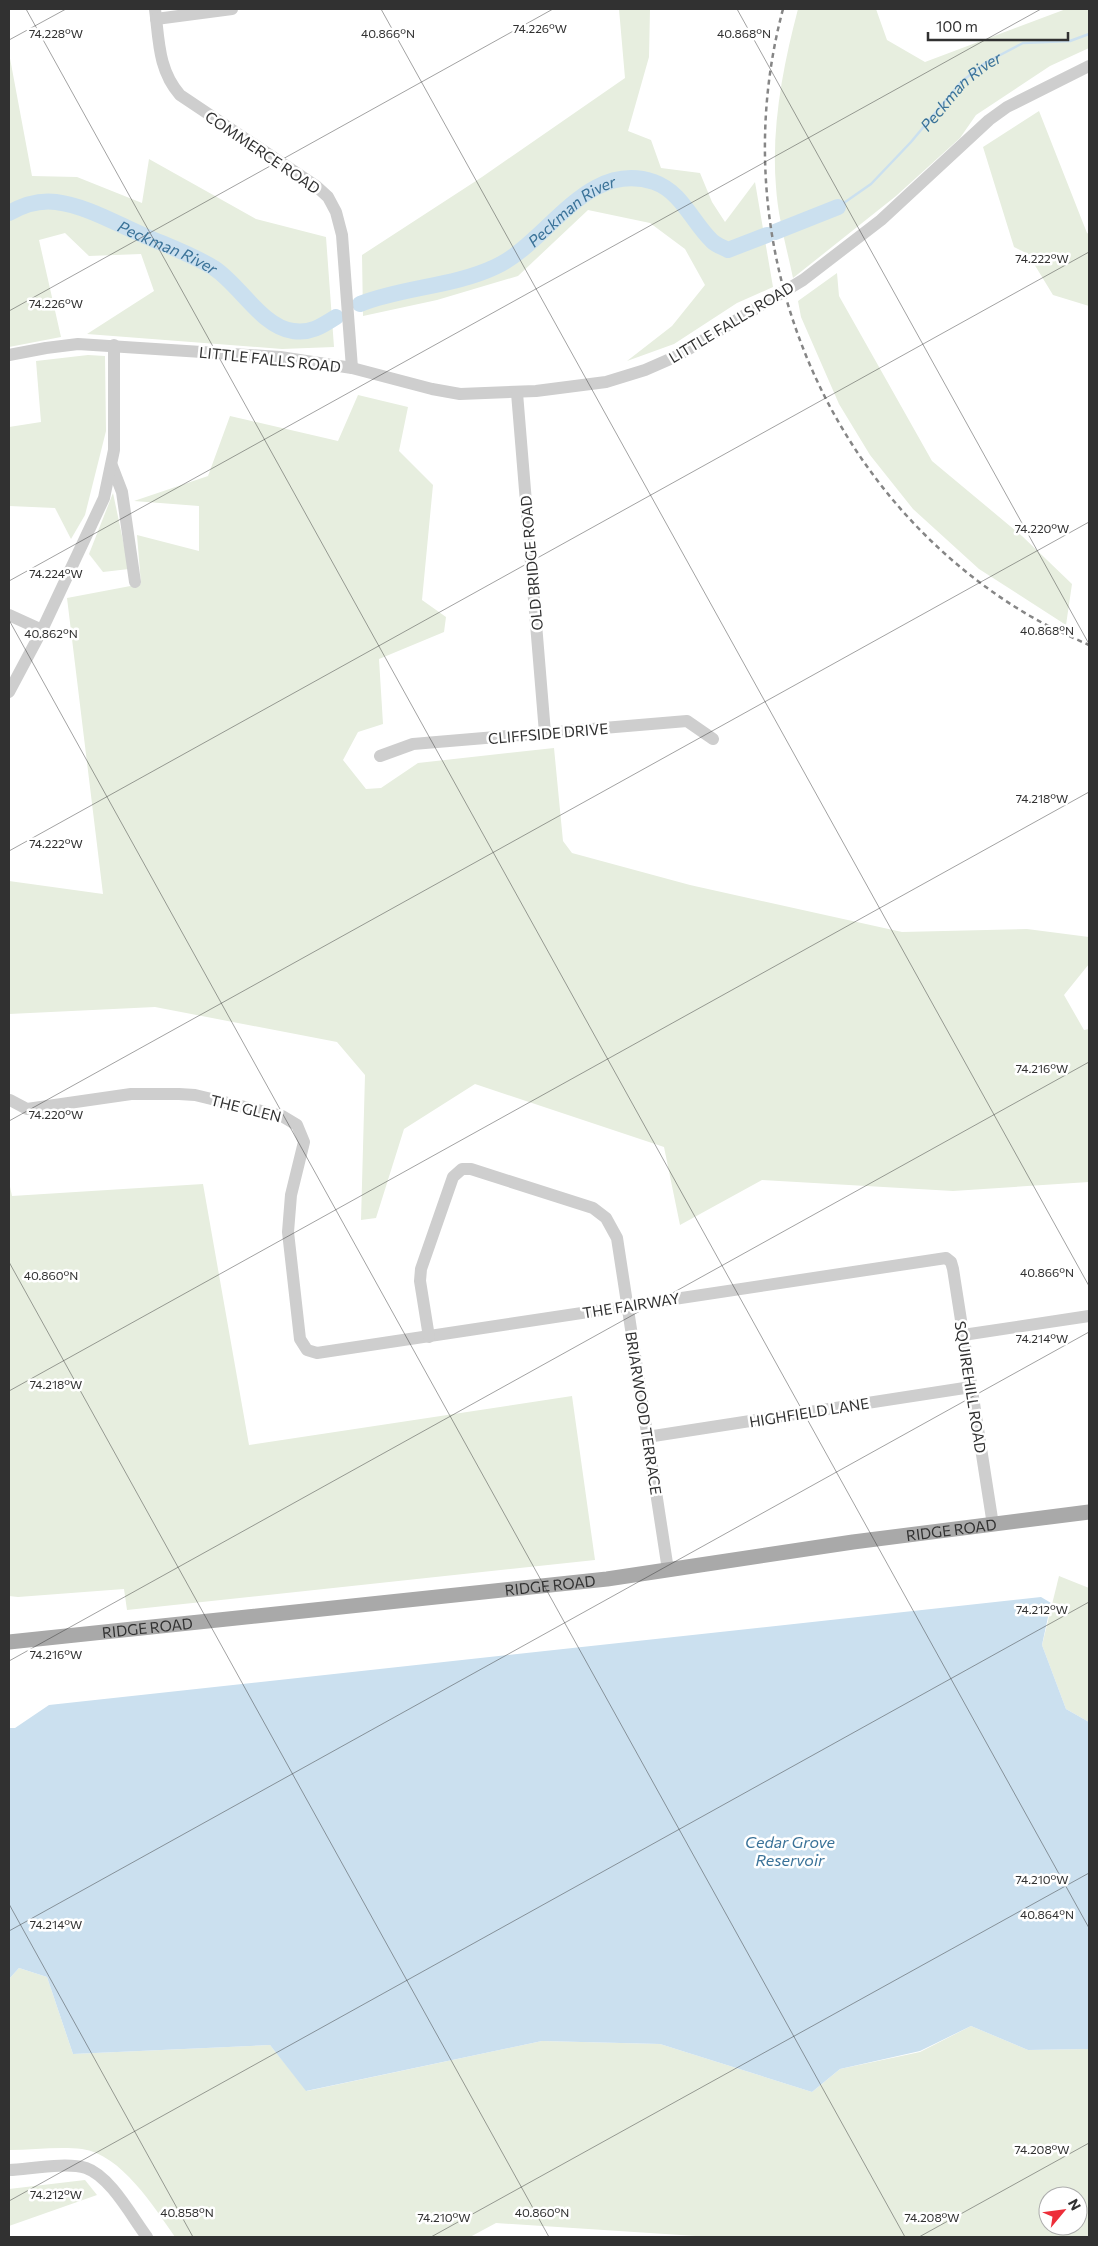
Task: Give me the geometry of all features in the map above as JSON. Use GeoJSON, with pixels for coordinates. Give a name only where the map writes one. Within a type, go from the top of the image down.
{"type":"FeatureCollection","features":[{"type":"Feature","properties":{"kind":"main road","name":"RIDGE ROAD"},"geometry":{"type":"LineString","coordinates":[[9,1642],[607,1579],[853,1542],[1086,1512]]}},
{"type":"Feature","properties":{"kind":"street"},"geometry":{"type":"LineString","coordinates":[[155,14],[232,9]]}},
{"type":"Feature","properties":{"kind":"street","name":"COMMERCE ROAD"},"geometry":{"type":"LineString","coordinates":[[155,14],[162,66],[170,82],[180,95],[316,186],[332,204],[342,235],[352,368]]}},
{"type":"Feature","properties":{"kind":"street","name":"LITTLE FALLS ROAD"},"geometry":{"type":"LineString","coordinates":[[9,355],[61,346],[114,345],[280,357],[352,368],[432,389],[460,394],[517,393],[612,380],[661,364],[692,348],[796,284],[881,220],[989,120],[1007,107],[1089,66]]}},
{"type":"Feature","properties":{"kind":"street"},"geometry":{"type":"LineString","coordinates":[[9,692],[42,630],[104,498],[112,466],[115,434],[114,345]]}},
{"type":"Feature","properties":{"kind":"street","name":"OLD BRIDGE ROAD"},"geometry":{"type":"LineString","coordinates":[[517,393],[545,733]]}},
{"type":"Feature","properties":{"kind":"street"},"geometry":{"type":"LineString","coordinates":[[112,466],[122,492],[135,582]]}},
{"type":"Feature","properties":{"kind":"street"},"geometry":{"type":"LineString","coordinates":[[9,615],[42,630]]}},
{"type":"Feature","properties":{"kind":"street","name":"CLIFFSIDE DRIVE"},"geometry":{"type":"LineString","coordinates":[[380,756],[413,744],[687,721],[713,739]]}},
{"type":"Feature","properties":{"kind":"street","name":"THE GLEN"},"geometry":{"type":"LineString","coordinates":[[10,1100],[27,1109],[131,1094],[195,1095],[273,1113],[293,1121],[301,1130],[304,1148],[289,1207],[289,1257],[301,1343],[312,1352],[322,1353]]}},
{"type":"Feature","properties":{"kind":"street","name":"BRIARWOOD TERRACE"},"geometry":{"type":"LineString","coordinates":[[429,1337],[420,1281],[422,1262],[434,1236],[453,1177],[462,1169],[476,1170],[586,1205],[606,1218],[617,1238],[668,1570]]}},
{"type":"Feature","properties":{"kind":"street","name":"THE FAIRWAY"},"geometry":{"type":"LineString","coordinates":[[322,1353],[939,1258]]}},
{"type":"Feature","properties":{"kind":"street","name":"SQUIREHILL ROAD"},"geometry":{"type":"LineString","coordinates":[[939,1258],[948,1260],[952,1265],[993,1525]]}},
{"type":"Feature","properties":{"kind":"street"},"geometry":{"type":"LineString","coordinates":[[963,1335],[1089,1316]]}},
{"type":"Feature","properties":{"kind":"street","name":"HIGHFIELD LANE"},"geometry":{"type":"LineString","coordinates":[[647,1437],[971,1387]]}},
{"type":"Feature","properties":{"kind":"street"},"geometry":{"type":"LineString","coordinates":[[9,2170],[73,2166],[85,2168],[104,2180],[147,2237]]}},
{"type":"Feature","properties":{"kind":"green space"},"geometry":{"type":"Polygon","coordinates":[[[619,9],[650,9],[649,57],[628,131],[651,140],[661,168],[700,173],[712,202],[725,222],[755,182],[773,287],[737,303],[674,344],[627,361],[672,326],[705,285],[685,249],[650,223],[588,210],[518,276],[437,300],[363,316],[362,255],[482,177],[625,78],[619,9]]]}},
{"type":"Feature","properties":{"kind":"green space"},"geometry":{"type":"Polygon","coordinates":[[[798,9],[876,9],[887,40],[925,62],[1066,9],[1089,9],[1089,48],[1050,66],[976,115],[960,138],[896,196],[793,278],[777,199],[775,142],[779,97],[798,9]]]}},
{"type":"Feature","properties":{"kind":"green space"},"geometry":{"type":"Polygon","coordinates":[[[9,53],[32,176],[77,177],[142,203],[149,159],[256,219],[326,237],[334,347],[282,349],[87,334],[154,291],[141,254],[89,256],[65,233],[39,240],[61,337],[9,347],[9,53]]]}},
{"type":"Feature","properties":{"kind":"green space"},"geometry":{"type":"Polygon","coordinates":[[[1039,111],[1089,234],[1089,306],[1053,295],[1028,254],[1014,247],[983,147],[1039,111]]]}},
{"type":"Feature","properties":{"kind":"green space"},"geometry":{"type":"Polygon","coordinates":[[[837,273],[839,296],[932,461],[1022,536],[1072,584],[1066,625],[979,569],[913,509],[870,455],[839,404],[801,317],[798,301],[837,273]]]}},
{"type":"Feature","properties":{"kind":"green space"},"geometry":{"type":"Polygon","coordinates":[[[88,355],[105,356],[106,431],[85,515],[71,539],[55,508],[9,506],[9,427],[41,422],[36,361],[88,355]]]}},
{"type":"Feature","properties":{"kind":"green space"},"geometry":{"type":"Polygon","coordinates":[[[358,395],[408,407],[399,451],[433,485],[422,600],[446,617],[444,632],[379,659],[383,724],[358,732],[343,760],[366,789],[381,788],[418,763],[554,748],[563,841],[572,853],[690,885],[902,932],[1027,929],[1089,937],[1089,964],[1064,995],[1084,1030],[1089,1029],[1089,1182],[953,1191],[762,1180],[680,1225],[664,1147],[475,1084],[404,1129],[376,1218],[361,1220],[365,1075],[337,1042],[155,1007],[9,1014],[9,881],[103,894],[67,598],[141,584],[137,535],[199,551],[199,506],[134,501],[208,476],[230,416],[338,441],[358,395]]]}},
{"type":"Feature","properties":{"kind":"green space"},"geometry":{"type":"Polygon","coordinates":[[[113,493],[129,569],[103,572],[89,554],[113,493]]]}},
{"type":"Feature","properties":{"kind":"green space"},"geometry":{"type":"Polygon","coordinates":[[[9,1182],[12,1196],[203,1184],[249,1445],[572,1396],[595,1560],[127,1610],[124,1589],[18,1597],[9,1596],[9,1182]]]}},
{"type":"Feature","properties":{"kind":"green space"},"geometry":{"type":"Polygon","coordinates":[[[1059,1576],[1089,1588],[1089,1722],[1066,1709],[1042,1645],[1059,1576]]]}},
{"type":"Feature","properties":{"kind":"green space"},"geometry":{"type":"Polygon","coordinates":[[[19,1968],[47,1977],[73,2054],[270,2045],[307,2091],[542,2041],[660,2044],[812,2092],[840,2069],[920,2052],[971,2026],[1028,2050],[1089,2049],[1089,2237],[711,2237],[496,2223],[470,2237],[175,2237],[147,2197],[123,2171],[96,2153],[73,2148],[9,2150],[9,1979],[19,1968]]]}},
{"type":"Feature","properties":{"kind":"green space"},"geometry":{"type":"Polygon","coordinates":[[[85,2180],[97,2195],[9,2226],[9,2189],[85,2180]]]}},
{"type":"Feature","properties":{"kind":"water","name":"Cedar Grove Reservoir"},"geometry":{"type":"Polygon","coordinates":[[[1041,1597],[1051,1603],[1042,1645],[1066,1709],[1089,1722],[1089,2049],[1028,2050],[971,2026],[920,2051],[840,2069],[812,2092],[660,2044],[542,2041],[306,2091],[270,2045],[73,2054],[47,1977],[19,1968],[9,1979],[9,1728],[15,1728],[49,1705],[1041,1597]]]}},
{"type":"Feature","properties":{"kind":"waterway","name":"Peckman River"},"geometry":{"type":"LineString","coordinates":[[838,207],[871,184],[911,142],[961,82],[985,63],[1023,43],[1070,41],[1089,34]]}},
{"type":"Feature","properties":{"kind":"waterway","name":"Peckman River"},"geometry":{"type":"LineString","coordinates":[[360,304],[376,298],[462,279],[495,267],[514,256],[588,192],[608,182],[630,178],[654,182],[664,187],[679,200],[712,241],[728,250],[767,235]]}},
{"type":"Feature","properties":{"kind":"waterway","name":"Peckman River"},"geometry":{"type":"LineString","coordinates":[[9,213],[32,204],[44,202],[56,202],[79,207],[206,263],[224,275],[261,314],[282,328],[299,332],[310,330],[336,317]]}},
{"type":"Feature","properties":{"kind":"waterway","name":"Peckman River"},"geometry":{"type":"LineString","coordinates":[[775,232],[838,207]]}},
{"type":"Feature","properties":{"kind":"railway"},"geometry":{"type":"LineString","coordinates":[[783,9],[767,97],[766,185],[779,271],[805,354],[844,432],[895,502],[957,564],[1030,616],[1089,645]]}}]}
